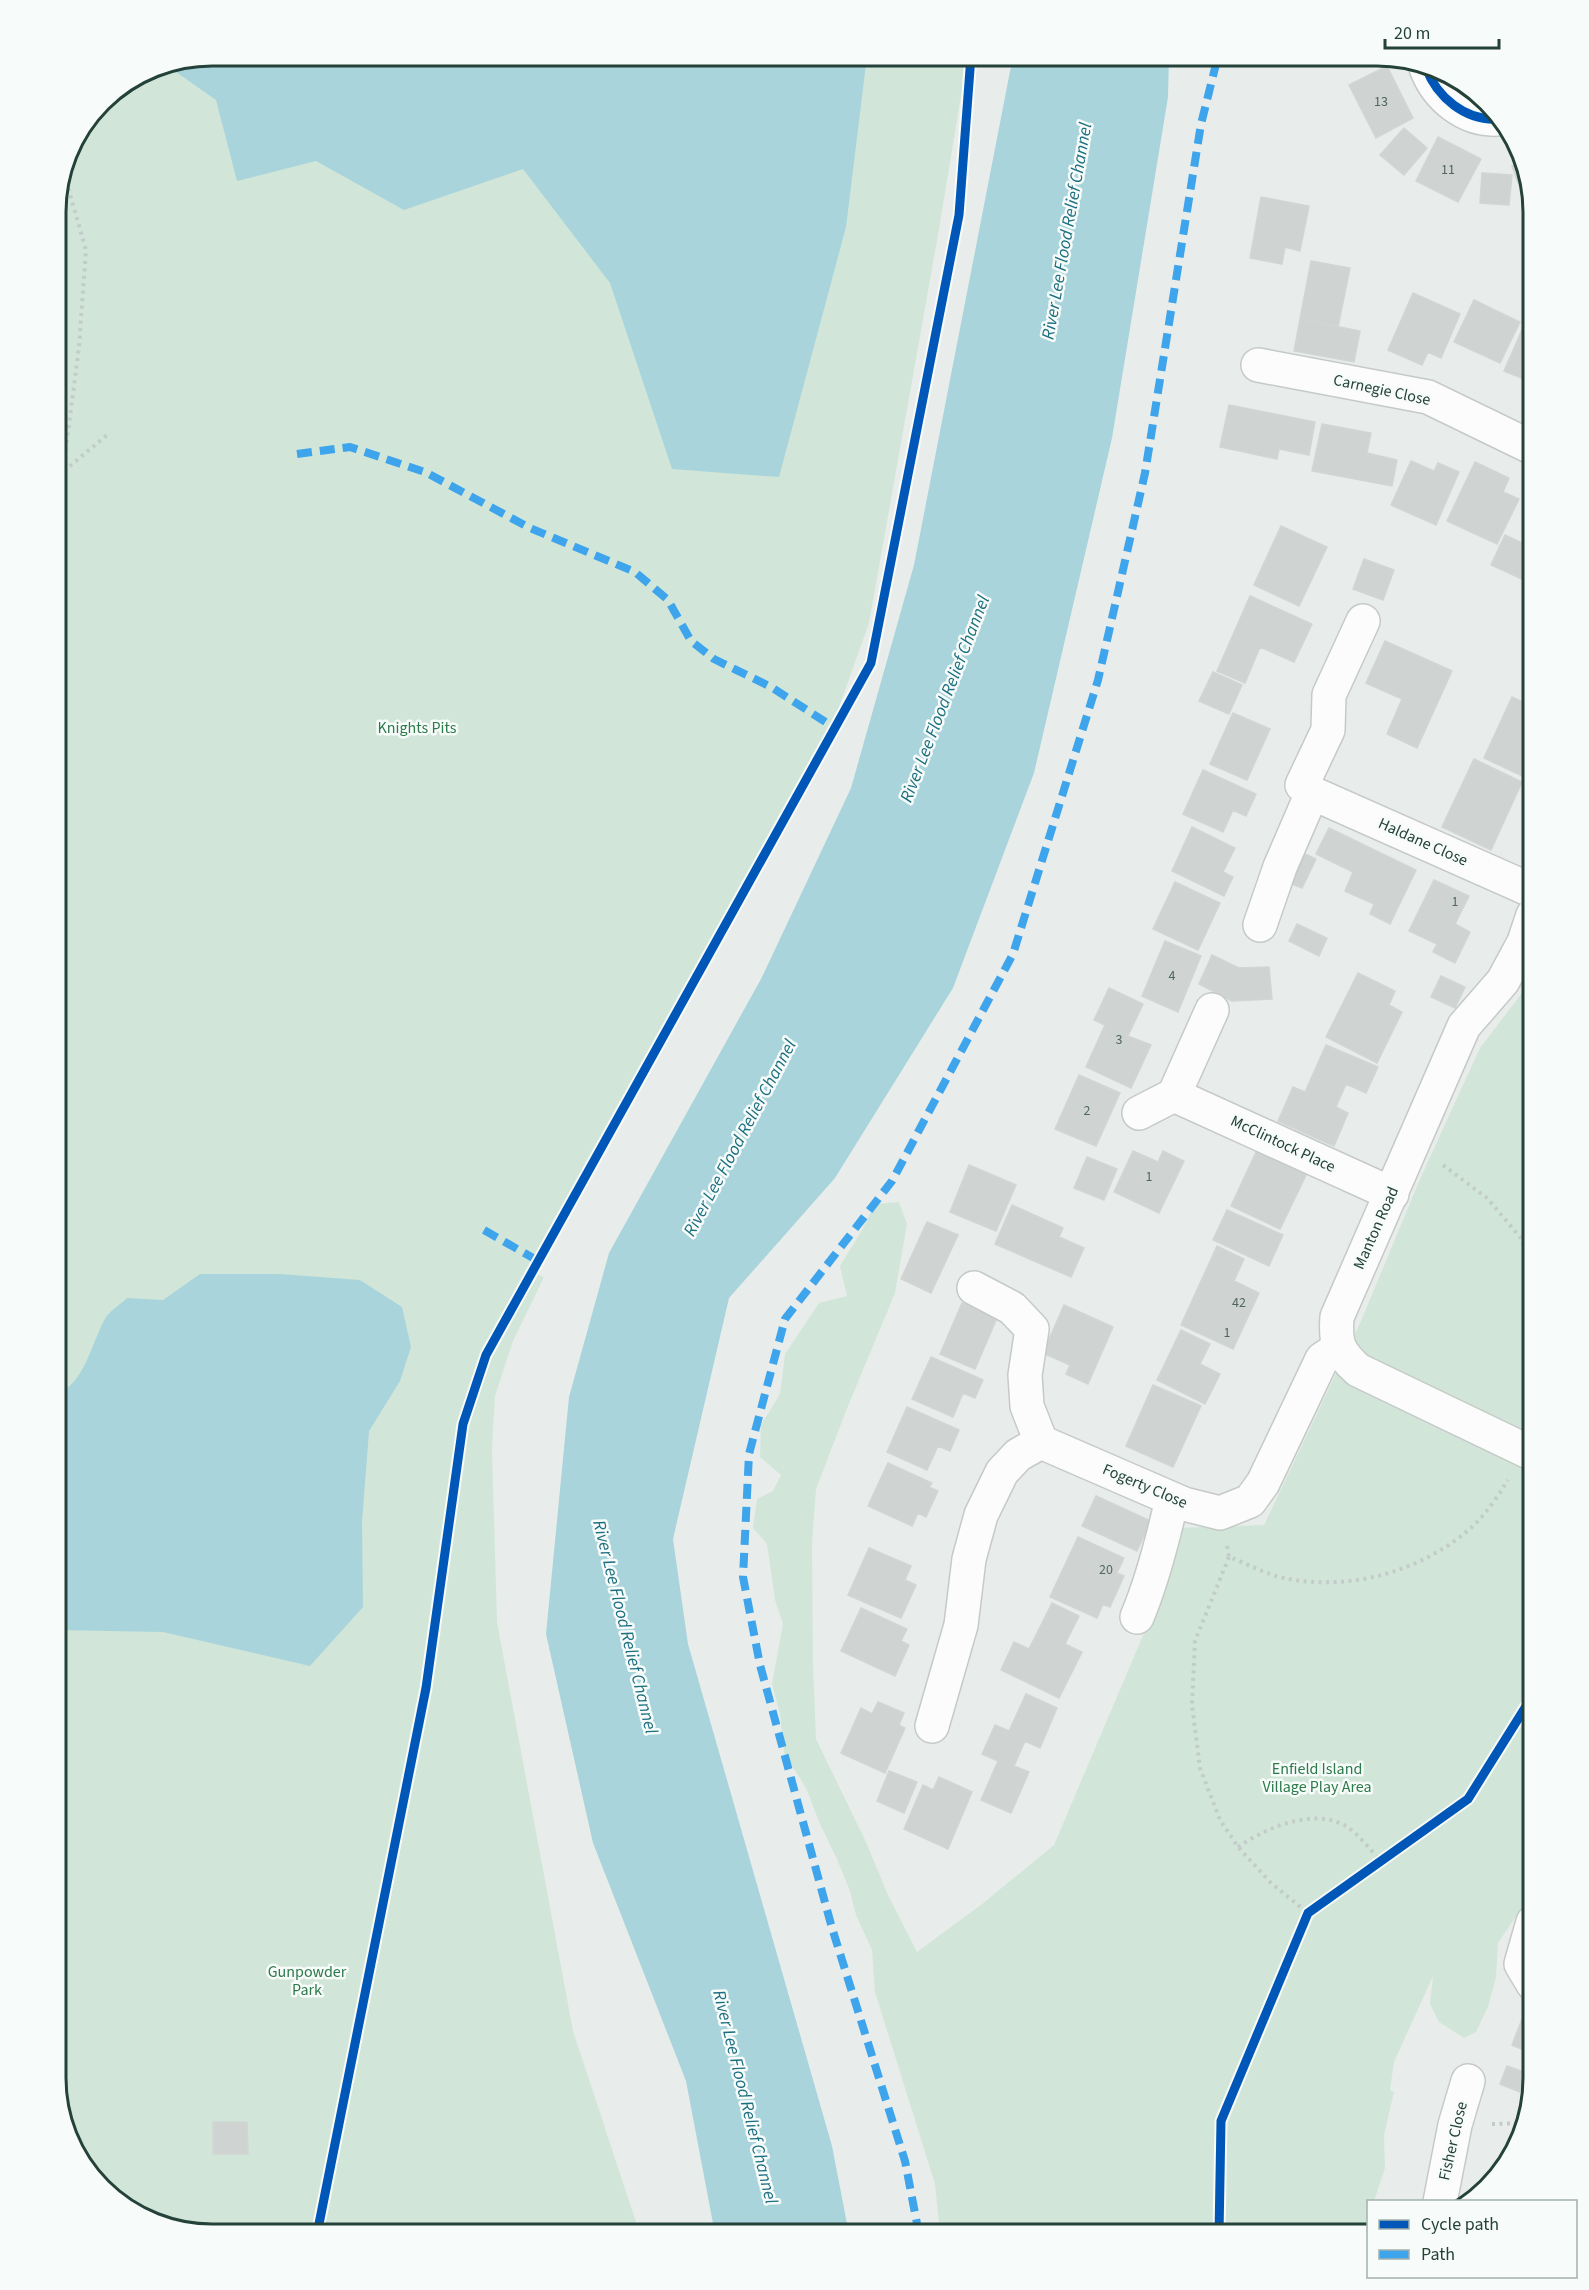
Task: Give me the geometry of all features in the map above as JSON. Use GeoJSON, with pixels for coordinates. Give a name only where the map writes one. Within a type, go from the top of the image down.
{"type":"FeatureCollection","features":[{"type":"Feature","properties":{"kind":"street"},"geometry":{"type":"LineString","coordinates":[[1429,76],[1431,82],[1447,100],[1468,114],[1488,117]]}},
{"type":"Feature","properties":{"kind":"street","name":"Carnegie Close"},"geometry":{"type":"LineString","coordinates":[[1257,365],[1428,397],[1523,443]]}},
{"type":"Feature","properties":{"kind":"street"},"geometry":{"type":"LineString","coordinates":[[1260,925],[1280,867],[1312,793],[1302,785],[1328,730],[1329,695],[1363,621]]}},
{"type":"Feature","properties":{"kind":"street","name":"Haldane Close"},"geometry":{"type":"LineString","coordinates":[[1312,793],[1523,887]]}},
{"type":"Feature","properties":{"kind":"street","name":"Manton Road"},"geometry":{"type":"LineString","coordinates":[[1339,1348],[1335,1335],[1337,1317],[1464,1026],[1503,981],[1523,944]]}},
{"type":"Feature","properties":{"kind":"street"},"geometry":{"type":"LineString","coordinates":[[1139,1113],[1174,1095],[1212,1010]]}},
{"type":"Feature","properties":{"kind":"street","name":"McClintock Place"},"geometry":{"type":"LineString","coordinates":[[1174,1095],[1392,1194]]}},
{"type":"Feature","properties":{"kind":"street"},"geometry":{"type":"LineString","coordinates":[[932,1726],[961,1624],[969,1558],[981,1515],[1002,1472],[1018,1455],[1041,1442],[1027,1406],[1025,1376],[1032,1329],[1012,1308],[974,1288]]}},
{"type":"Feature","properties":{"kind":"street"},"geometry":{"type":"LineString","coordinates":[[1220,1513],[1250,1501],[1263,1483],[1322,1359],[1339,1348],[1346,1359],[1358,1370],[1523,1449]]}},
{"type":"Feature","properties":{"kind":"street","name":"Fogerty Close"},"geometry":{"type":"LineString","coordinates":[[1041,1442],[1184,1504],[1220,1513]]}},
{"type":"Feature","properties":{"kind":"street"},"geometry":{"type":"LineString","coordinates":[[1137,1617],[1151,1581],[1172,1499]]}},
{"type":"Feature","properties":{"kind":"street","name":"Fisher Close"},"geometry":{"type":"LineString","coordinates":[[1440,2200],[1455,2125],[1468,2081]]}},
{"type":"Feature","properties":{"kind":"path"},"geometry":{"type":"LineString","coordinates":[[66,448],[79,347],[86,250],[68,188]]}},
{"type":"Feature","properties":{"kind":"path"},"geometry":{"type":"LineString","coordinates":[[66,468],[106,435]]}},
{"type":"Feature","properties":{"kind":"path"},"geometry":{"type":"LineString","coordinates":[[1412,1147],[1450,1169],[1487,1197],[1520,1237],[1523,1244]]}},
{"type":"Feature","properties":{"kind":"path"},"geometry":{"type":"LineString","coordinates":[[1229,1557],[1288,1579],[1342,1583],[1398,1571],[1442,1550],[1473,1526],[1523,1460]]}},
{"type":"Feature","properties":{"kind":"path"},"geometry":{"type":"LineString","coordinates":[[1220,1513],[1229,1557],[1195,1641],[1192,1705],[1200,1768],[1220,1820],[1238,1847],[1271,1883],[1308,1913]]}},
{"type":"Feature","properties":{"kind":"path"},"geometry":{"type":"LineString","coordinates":[[1238,1847],[1280,1826],[1300,1820],[1324,1819],[1345,1825],[1381,1861]]}},
{"type":"Feature","properties":{"kind":"path"},"geometry":{"type":"LineString","coordinates":[[1372,1868],[1391,1854]]}},
{"type":"Feature","properties":{"kind":"path"},"geometry":{"type":"LineString","coordinates":[[1304,1924],[1308,1913],[1318,1906]]}},
{"type":"Feature","properties":{"kind":"green space"},"geometry":{"type":"Polygon","coordinates":[[[963,66],[962,90],[938,235],[869,623],[832,727],[532,1272],[544,1277],[513,1341],[495,1396],[492,1448],[497,1622],[573,2031],[637,2224],[202,2224],[183,2221],[147,2209],[116,2188],[96,2167],[86,2151],[71,2116],[66,2078],[67,193],[81,147],[96,123],[116,102],[156,77],[193,67],[963,66]]]}},
{"type":"Feature","properties":{"kind":"green space","name":"Enfield Island Village Play Area"},"geometry":{"type":"Polygon","coordinates":[[[1523,992],[1523,1906],[1498,1943],[1496,1977],[1488,2007],[1476,2032],[1464,2038],[1439,2022],[1430,2004],[1433,1976],[1394,2062],[1390,2090],[1394,2092],[1384,2135],[1385,2168],[1374,2200],[1367,2200],[1367,2224],[939,2224],[935,2184],[875,1992],[872,1950],[856,1915],[850,1891],[806,1788],[784,1753],[780,1714],[772,1684],[783,1624],[775,1600],[767,1544],[753,1528],[757,1499],[773,1491],[781,1475],[760,1457],[761,1425],[780,1394],[785,1354],[819,1303],[847,1296],[840,1266],[875,1204],[899,1202],[907,1224],[895,1293],[816,1489],[812,1544],[813,1663],[816,1739],[917,1952],[982,1904],[1054,1845],[1158,1600],[1175,1528],[1264,1525],[1361,1321],[1420,1179],[1480,1048],[1523,992]]]}},
{"type":"Feature","properties":{"kind":"water"},"geometry":{"type":"Polygon","coordinates":[[[212,66],[866,66],[846,227],[779,477],[672,469],[610,283],[523,169],[404,210],[316,161],[237,181],[216,100],[175,71],[212,66]]]}},
{"type":"Feature","properties":{"kind":"water","name":"River Lee Flood Relief Channel"},"geometry":{"type":"Polygon","coordinates":[[[1011,66],[1169,66],[1168,97],[1112,438],[1034,773],[953,988],[835,1178],[729,1298],[673,1539],[688,1644],[832,2146],[847,2224],[713,2224],[686,2081],[593,1843],[546,1634],[569,1397],[609,1253],[761,979],[851,788],[914,565],[1011,66]]]}},
{"type":"Feature","properties":{"kind":"water"},"geometry":{"type":"Polygon","coordinates":[[[200,1274],[280,1274],[360,1280],[402,1307],[411,1347],[400,1381],[369,1431],[362,1522],[363,1607],[310,1666],[163,1632],[66,1630],[66,1389],[87,1361],[106,1317],[113,1309],[127,1298],[163,1300],[200,1274]]]}},
{"type":"Feature","properties":{"kind":"building"},"geometry":{"type":"Polygon","coordinates":[[[1387,66],[1413,118],[1376,138],[1349,85],[1387,66]]]}},
{"type":"Feature","properties":{"kind":"building"},"geometry":{"type":"Polygon","coordinates":[[[1404,128],[1427,148],[1404,175],[1380,155],[1404,128]]]}},
{"type":"Feature","properties":{"kind":"building"},"geometry":{"type":"Polygon","coordinates":[[[1438,137],[1481,159],[1458,202],[1416,181],[1438,137]]]}},
{"type":"Feature","properties":{"kind":"building"},"geometry":{"type":"Polygon","coordinates":[[[1515,165],[1522,193],[1512,166],[1515,165]]]}},
{"type":"Feature","properties":{"kind":"building"},"geometry":{"type":"Polygon","coordinates":[[[1482,173],[1512,175],[1509,205],[1480,203],[1482,173]]]}},
{"type":"Feature","properties":{"kind":"building"},"geometry":{"type":"Polygon","coordinates":[[[1261,197],[1309,206],[1300,251],[1285,247],[1282,264],[1250,258],[1261,197]]]}},
{"type":"Feature","properties":{"kind":"building"},"geometry":{"type":"Polygon","coordinates":[[[1311,261],[1350,268],[1338,327],[1300,319],[1311,261]]]}},
{"type":"Feature","properties":{"kind":"building"},"geometry":{"type":"Polygon","coordinates":[[[1413,293],[1460,314],[1441,358],[1428,352],[1422,365],[1388,350],[1413,293]]]}},
{"type":"Feature","properties":{"kind":"building"},"geometry":{"type":"Polygon","coordinates":[[[1474,300],[1520,322],[1500,363],[1454,342],[1474,300]]]}},
{"type":"Feature","properties":{"kind":"building"},"geometry":{"type":"Polygon","coordinates":[[[1300,319],[1360,331],[1354,362],[1294,351],[1300,319]]]}},
{"type":"Feature","properties":{"kind":"building"},"geometry":{"type":"Polygon","coordinates":[[[1523,328],[1523,379],[1504,371],[1523,328]]]}},
{"type":"Feature","properties":{"kind":"building"},"geometry":{"type":"Polygon","coordinates":[[[1229,405],[1315,422],[1309,455],[1279,449],[1277,459],[1220,447],[1229,405]]]}},
{"type":"Feature","properties":{"kind":"building"},"geometry":{"type":"Polygon","coordinates":[[[1322,424],[1371,433],[1367,453],[1397,460],[1392,486],[1312,471],[1322,424]]]}},
{"type":"Feature","properties":{"kind":"building"},"geometry":{"type":"Polygon","coordinates":[[[1411,461],[1434,471],[1438,463],[1459,472],[1436,525],[1391,505],[1411,461]]]}},
{"type":"Feature","properties":{"kind":"building"},"geometry":{"type":"Polygon","coordinates":[[[1475,462],[1509,478],[1503,492],[1519,499],[1497,544],[1447,521],[1475,462]]]}},
{"type":"Feature","properties":{"kind":"building"},"geometry":{"type":"Polygon","coordinates":[[[1281,526],[1327,547],[1299,606],[1254,585],[1281,526]]]}},
{"type":"Feature","properties":{"kind":"building"},"geometry":{"type":"Polygon","coordinates":[[[1505,535],[1523,543],[1523,579],[1491,565],[1505,535]]]}},
{"type":"Feature","properties":{"kind":"building"},"geometry":{"type":"Polygon","coordinates":[[[1364,559],[1394,570],[1383,600],[1353,589],[1364,559]]]}},
{"type":"Feature","properties":{"kind":"building"},"geometry":{"type":"Polygon","coordinates":[[[1250,596],[1312,624],[1294,662],[1260,647],[1245,683],[1217,671],[1250,596]]]}},
{"type":"Feature","properties":{"kind":"building"},"geometry":{"type":"Polygon","coordinates":[[[1385,641],[1452,671],[1417,748],[1387,734],[1402,699],[1366,683],[1385,641]]]}},
{"type":"Feature","properties":{"kind":"building"},"geometry":{"type":"Polygon","coordinates":[[[1213,672],[1242,685],[1229,714],[1199,701],[1213,672]]]}},
{"type":"Feature","properties":{"kind":"building"},"geometry":{"type":"Polygon","coordinates":[[[1512,697],[1523,702],[1523,776],[1484,758],[1512,697]]]}},
{"type":"Feature","properties":{"kind":"building"},"geometry":{"type":"Polygon","coordinates":[[[1233,713],[1270,729],[1247,780],[1210,764],[1233,713]]]}},
{"type":"Feature","properties":{"kind":"building"},"geometry":{"type":"Polygon","coordinates":[[[1474,759],[1522,782],[1491,850],[1442,827],[1474,759]]]}},
{"type":"Feature","properties":{"kind":"building"},"geometry":{"type":"Polygon","coordinates":[[[1203,770],[1256,794],[1246,816],[1233,810],[1223,832],[1183,814],[1203,770]]]}},
{"type":"Feature","properties":{"kind":"building"},"geometry":{"type":"Polygon","coordinates":[[[1192,827],[1235,848],[1223,872],[1233,877],[1224,896],[1172,871],[1192,827]]]}},
{"type":"Feature","properties":{"kind":"building"},"geometry":{"type":"Polygon","coordinates":[[[1329,828],[1416,870],[1390,924],[1370,914],[1374,904],[1345,891],[1353,872],[1316,854],[1329,828]]]}},
{"type":"Feature","properties":{"kind":"building"},"geometry":{"type":"Polygon","coordinates":[[[1299,851],[1316,859],[1302,888],[1285,881],[1299,851]]]}},
{"type":"Feature","properties":{"kind":"building"},"geometry":{"type":"Polygon","coordinates":[[[1434,880],[1469,896],[1455,924],[1470,932],[1455,963],[1433,952],[1437,944],[1409,931],[1434,880]]]}},
{"type":"Feature","properties":{"kind":"building"},"geometry":{"type":"Polygon","coordinates":[[[1175,882],[1220,903],[1198,950],[1153,929],[1175,882]]]}},
{"type":"Feature","properties":{"kind":"building"},"geometry":{"type":"Polygon","coordinates":[[[1297,924],[1327,938],[1319,956],[1289,941],[1297,924]]]}},
{"type":"Feature","properties":{"kind":"building"},"geometry":{"type":"Polygon","coordinates":[[[1165,941],[1201,956],[1178,1012],[1142,996],[1165,941]]]}},
{"type":"Feature","properties":{"kind":"building"},"geometry":{"type":"Polygon","coordinates":[[[1212,955],[1239,968],[1269,967],[1272,999],[1232,1001],[1199,984],[1212,955]]]}},
{"type":"Feature","properties":{"kind":"building"},"geometry":{"type":"Polygon","coordinates":[[[1358,973],[1395,991],[1389,1005],[1402,1012],[1377,1063],[1326,1037],[1358,973]]]}},
{"type":"Feature","properties":{"kind":"building"},"geometry":{"type":"Polygon","coordinates":[[[1441,976],[1465,987],[1455,1008],[1431,997],[1441,976]]]}},
{"type":"Feature","properties":{"kind":"building"},"geometry":{"type":"Polygon","coordinates":[[[1109,988],[1143,1004],[1128,1036],[1151,1045],[1131,1088],[1086,1067],[1105,1025],[1094,1020],[1109,988]]]}},
{"type":"Feature","properties":{"kind":"building"},"geometry":{"type":"Polygon","coordinates":[[[1326,1045],[1378,1067],[1366,1093],[1346,1084],[1336,1107],[1348,1113],[1334,1146],[1278,1121],[1293,1087],[1305,1092],[1326,1045]]]}},
{"type":"Feature","properties":{"kind":"building"},"geometry":{"type":"Polygon","coordinates":[[[1079,1075],[1120,1093],[1096,1146],[1055,1129],[1079,1075]]]}},
{"type":"Feature","properties":{"kind":"building"},"geometry":{"type":"Polygon","coordinates":[[[1258,1148],[1308,1171],[1280,1229],[1231,1206],[1258,1148]]]}},
{"type":"Feature","properties":{"kind":"building"},"geometry":{"type":"Polygon","coordinates":[[[1133,1151],[1158,1162],[1163,1151],[1184,1161],[1159,1213],[1114,1192],[1133,1151]]]}},
{"type":"Feature","properties":{"kind":"building"},"geometry":{"type":"Polygon","coordinates":[[[1087,1157],[1117,1169],[1104,1200],[1074,1188],[1087,1157]]]}},
{"type":"Feature","properties":{"kind":"building"},"geometry":{"type":"Polygon","coordinates":[[[969,1165],[1016,1185],[996,1231],[950,1212],[969,1165]]]}},
{"type":"Feature","properties":{"kind":"building"},"geometry":{"type":"Polygon","coordinates":[[[1012,1205],[1063,1228],[1059,1237],[1084,1248],[1071,1277],[995,1244],[1012,1205]]]}},
{"type":"Feature","properties":{"kind":"building"},"geometry":{"type":"Polygon","coordinates":[[[1227,1210],[1283,1235],[1269,1266],[1213,1240],[1227,1210]]]}},
{"type":"Feature","properties":{"kind":"building"},"geometry":{"type":"Polygon","coordinates":[[[927,1222],[958,1235],[931,1293],[901,1279],[927,1222]]]}},
{"type":"Feature","properties":{"kind":"building"},"geometry":{"type":"Polygon","coordinates":[[[1217,1246],[1244,1259],[1234,1281],[1259,1293],[1233,1349],[1181,1325],[1217,1246]]]}},
{"type":"Feature","properties":{"kind":"building"},"geometry":{"type":"Polygon","coordinates":[[[962,1303],[997,1318],[975,1369],[940,1354],[962,1303]]]}},
{"type":"Feature","properties":{"kind":"building"},"geometry":{"type":"Polygon","coordinates":[[[1064,1305],[1113,1327],[1088,1384],[1066,1374],[1070,1365],[1043,1353],[1064,1305]]]}},
{"type":"Feature","properties":{"kind":"building"},"geometry":{"type":"Polygon","coordinates":[[[1181,1330],[1210,1344],[1200,1364],[1220,1374],[1205,1404],[1157,1380],[1181,1330]]]}},
{"type":"Feature","properties":{"kind":"building"},"geometry":{"type":"Polygon","coordinates":[[[931,1357],[983,1380],[975,1398],[963,1393],[953,1417],[912,1399],[931,1357]]]}},
{"type":"Feature","properties":{"kind":"building"},"geometry":{"type":"Polygon","coordinates":[[[1153,1385],[1201,1406],[1173,1467],[1126,1446],[1153,1385]]]}},
{"type":"Feature","properties":{"kind":"building"},"geometry":{"type":"Polygon","coordinates":[[[907,1407],[959,1430],[950,1451],[938,1446],[927,1470],[887,1452],[907,1407]]]}},
{"type":"Feature","properties":{"kind":"building"},"geometry":{"type":"Polygon","coordinates":[[[888,1463],[932,1483],[929,1487],[938,1491],[926,1517],[918,1513],[912,1526],[868,1506],[888,1463]]]}},
{"type":"Feature","properties":{"kind":"building"},"geometry":{"type":"Polygon","coordinates":[[[1096,1496],[1151,1521],[1137,1551],[1082,1526],[1096,1496]]]}},
{"type":"Feature","properties":{"kind":"building"},"geometry":{"type":"Polygon","coordinates":[[[1078,1537],[1124,1558],[1117,1573],[1124,1576],[1110,1607],[1103,1604],[1097,1618],[1050,1597],[1078,1537]]]}},
{"type":"Feature","properties":{"kind":"building"},"geometry":{"type":"Polygon","coordinates":[[[869,1548],[911,1566],[905,1580],[916,1585],[901,1618],[848,1595],[869,1548]]]}},
{"type":"Feature","properties":{"kind":"building"},"geometry":{"type":"Polygon","coordinates":[[[1052,1603],[1079,1616],[1065,1644],[1082,1652],[1059,1698],[1001,1670],[1014,1642],[1029,1649],[1052,1603]]]}},
{"type":"Feature","properties":{"kind":"building"},"geometry":{"type":"Polygon","coordinates":[[[861,1608],[907,1629],[901,1641],[909,1645],[895,1676],[841,1651],[861,1608]]]}},
{"type":"Feature","properties":{"kind":"building"},"geometry":{"type":"Polygon","coordinates":[[[1026,1694],[1057,1708],[1040,1748],[1025,1741],[1014,1766],[1029,1772],[1011,1813],[981,1800],[998,1761],[982,1754],[995,1725],[1009,1731],[1026,1694]]]}},
{"type":"Feature","properties":{"kind":"building"},"geometry":{"type":"Polygon","coordinates":[[[878,1702],[904,1713],[899,1725],[905,1728],[885,1773],[841,1753],[861,1708],[872,1714],[878,1702]]]}},
{"type":"Feature","properties":{"kind":"building"},"geometry":{"type":"Polygon","coordinates":[[[889,1771],[917,1782],[904,1813],[877,1801],[889,1771]]]}},
{"type":"Feature","properties":{"kind":"building"},"geometry":{"type":"Polygon","coordinates":[[[939,1777],[972,1792],[948,1849],[904,1829],[923,1785],[933,1790],[939,1777]]]}},
{"type":"Feature","properties":{"kind":"building"},"geometry":{"type":"Polygon","coordinates":[[[1523,2017],[1523,2050],[1512,2045],[1523,2017]]]}},
{"type":"Feature","properties":{"kind":"building"},"geometry":{"type":"Polygon","coordinates":[[[1507,2066],[1523,2072],[1520,2092],[1500,2084],[1507,2066]]]}},
{"type":"Feature","properties":{"kind":"building"},"geometry":{"type":"Polygon","coordinates":[[[213,2122],[247,2122],[248,2154],[213,2154],[213,2122]]]}},
{"type":"Feature","properties":{"kind":"marked path"},"geometry":{"type":"LineString","coordinates":[[917,2224],[905,2161],[832,1928],[760,1665],[743,1577],[749,1454],[785,1319],[892,1181],[1013,954],[1098,680],[1145,473],[1201,124],[1216,66]]}},
{"type":"Feature","properties":{"kind":"marked path"},"geometry":{"type":"LineString","coordinates":[[297,454],[350,447],[425,472],[530,528],[635,572],[668,600],[691,641],[714,659],[771,687],[835,728]]}},
{"type":"Feature","properties":{"kind":"marked path"},"geometry":{"type":"LineString","coordinates":[[484,1230],[540,1262]]}},
{"type":"Feature","properties":{"kind":"cycle path"},"geometry":{"type":"LineString","coordinates":[[319,2224],[426,1688],[463,1424],[486,1355],[871,663],[959,215],[970,66]]}},
{"type":"Feature","properties":{"kind":"cycle path"},"geometry":{"type":"LineString","coordinates":[[1430,76],[1437,88],[1454,105],[1474,116],[1489,119]]}},
{"type":"Feature","properties":{"kind":"cycle path"},"geometry":{"type":"LineString","coordinates":[[1219,2224],[1221,2121],[1308,1913],[1468,1799],[1523,1711]]}},
{"type":"Feature","properties":{"kind":"park label","name":"Knights Pits"},"geometry":{"type":"Point","coordinates":[417,728]}},
{"type":"Feature","properties":{"kind":"park label","name":"Gunpowder Park"},"geometry":{"type":"Point","coordinates":[307,1981]}}]}
